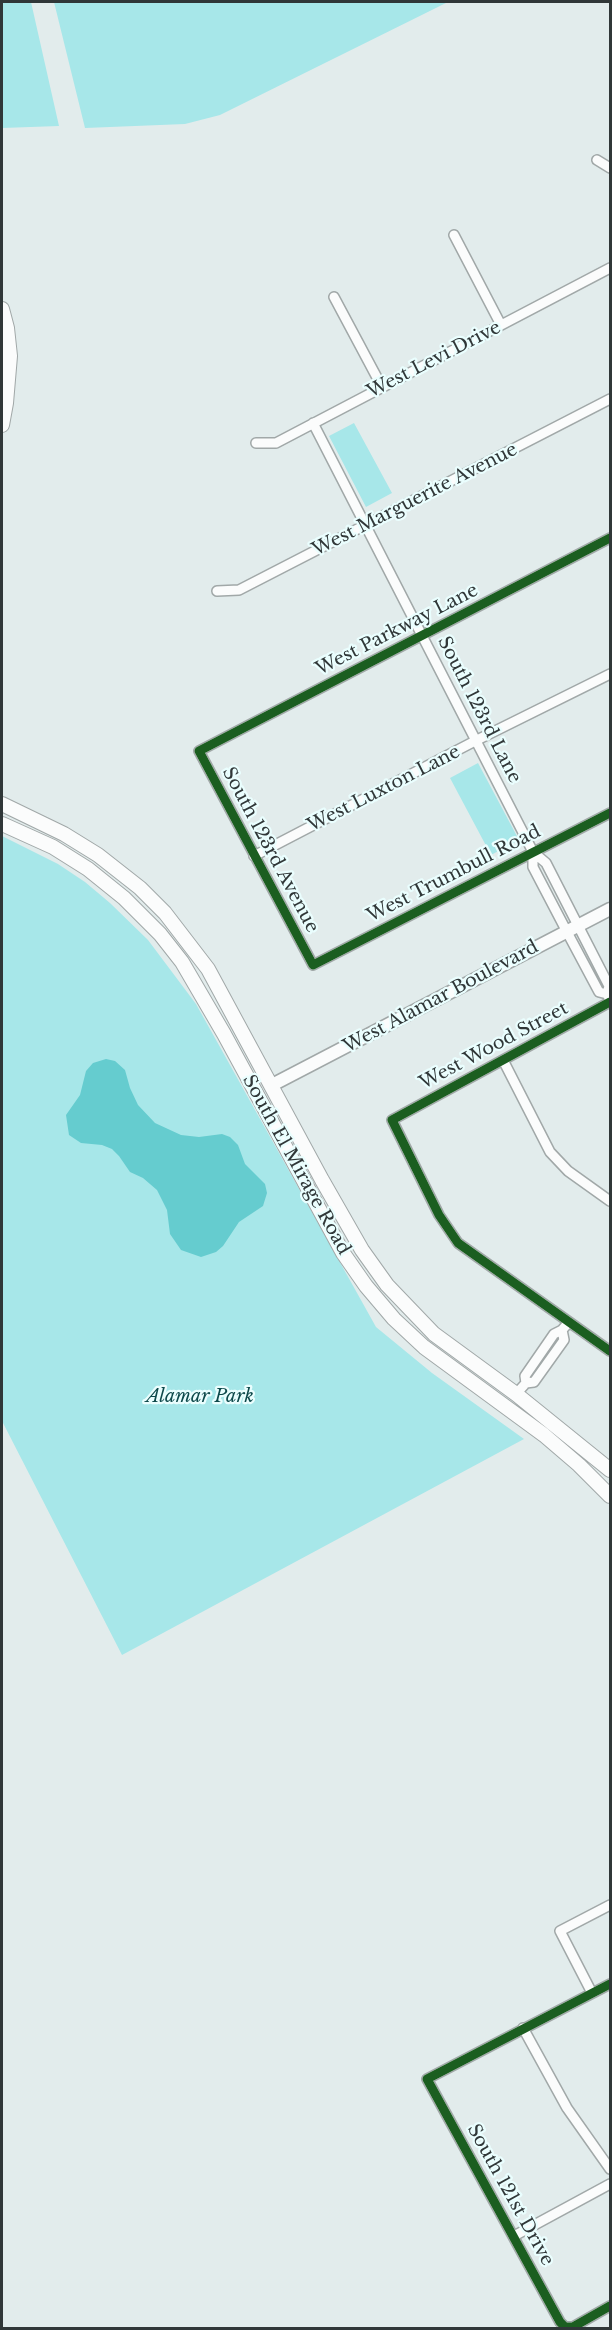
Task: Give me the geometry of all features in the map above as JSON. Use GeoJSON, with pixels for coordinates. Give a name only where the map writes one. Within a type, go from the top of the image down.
{"type":"FeatureCollection","features":[{"type":"Feature","properties":{"kind":"main road"},"geometry":{"type":"LineString","coordinates":[[2,309],[10,356],[2,425]]}},
{"type":"Feature","properties":{"kind":"main road","name":"South El Mirage Road"},"geometry":{"type":"LineString","coordinates":[[2,804],[64,834],[98,855],[140,888],[165,913],[208,969],[362,1250],[387,1285],[434,1334],[516,1394],[610,1470]]}},
{"type":"Feature","properties":{"kind":"main road","name":"South El Mirage Road"},"geometry":{"type":"LineString","coordinates":[[2,824],[53,847],[88,869],[124,898],[160,934],[182,962],[225,1034],[343,1253],[366,1286],[394,1319],[424,1347],[544,1435],[610,1496]]}},
{"type":"Feature","properties":{"kind":"street"},"geometry":{"type":"LineString","coordinates":[[597,160],[610,168]]}},
{"type":"Feature","properties":{"kind":"street"},"geometry":{"type":"LineString","coordinates":[[454,235],[501,325]]}},
{"type":"Feature","properties":{"kind":"street","name":"West Levi Drive"},"geometry":{"type":"LineString","coordinates":[[256,443],[276,443],[610,268]]}},
{"type":"Feature","properties":{"kind":"street"},"geometry":{"type":"LineString","coordinates":[[334,297],[382,387]]}},
{"type":"Feature","properties":{"kind":"street","name":"West Marguerite Avenue"},"geometry":{"type":"LineString","coordinates":[[217,591],[239,590],[610,399]]}},
{"type":"Feature","properties":{"kind":"street","name":"South 123rd Lane"},"geometry":{"type":"LineString","coordinates":[[313,423],[533,852],[533,867],[572,929],[599,992],[609,999]]}},
{"type":"Feature","properties":{"kind":"street","name":"West Parkway Lane"},"geometry":{"type":"LineString","coordinates":[[199,751],[610,538]]}},
{"type":"Feature","properties":{"kind":"street","name":"West Luxton Lane"},"geometry":{"type":"LineString","coordinates":[[254,856],[610,674]]}},
{"type":"Feature","properties":{"kind":"street","name":"South 123rd Avenue"},"geometry":{"type":"LineString","coordinates":[[199,751],[313,965]]}},
{"type":"Feature","properties":{"kind":"street","name":"West Trumbull Road"},"geometry":{"type":"LineString","coordinates":[[313,965],[610,813]]}},
{"type":"Feature","properties":{"kind":"street","name":"West Alamar Boulevard"},"geometry":{"type":"LineString","coordinates":[[272,1085],[610,909]]}},
{"type":"Feature","properties":{"kind":"street","name":"West Wood Street"},"geometry":{"type":"LineString","coordinates":[[566,1326],[458,1243],[439,1215],[392,1120],[609,999]]}},
{"type":"Feature","properties":{"kind":"street"},"geometry":{"type":"LineString","coordinates":[[503,1060],[550,1152],[568,1171],[610,1201]]}},
{"type":"Feature","properties":{"kind":"street"},"geometry":{"type":"LineString","coordinates":[[516,1394],[526,1383],[534,1382],[564,1340],[566,1326],[610,1351]]}},
{"type":"Feature","properties":{"kind":"street"},"geometry":{"type":"LineString","coordinates":[[592,1993],[561,1931],[610,1905]]}},
{"type":"Feature","properties":{"kind":"street"},"geometry":{"type":"LineString","coordinates":[[610,1984],[523,2028],[567,2108],[610,2169]]}},
{"type":"Feature","properties":{"kind":"street","name":"South 121st Drive"},"geometry":{"type":"LineString","coordinates":[[523,2028],[427,2079],[560,2322],[565,2326],[573,2327],[610,2306]]}},
{"type":"Feature","properties":{"kind":"street"},"geometry":{"type":"LineString","coordinates":[[514,2236],[610,2184]]}},
{"type":"Feature","properties":{"kind":"green space"},"geometry":{"type":"Polygon","coordinates":[[[2,2],[31,2],[59,126],[2,128],[2,2]]]}},
{"type":"Feature","properties":{"kind":"green space"},"geometry":{"type":"Polygon","coordinates":[[[54,2],[448,2],[220,115],[185,124],[85,128],[54,2]]]}},
{"type":"Feature","properties":{"kind":"green space"},"geometry":{"type":"Polygon","coordinates":[[[354,423],[392,493],[366,507],[329,436],[354,423]]]}},
{"type":"Feature","properties":{"kind":"green space"},"geometry":{"type":"Polygon","coordinates":[[[478,763],[519,840],[491,855],[450,778],[478,763]]]}},
{"type":"Feature","properties":{"kind":"green space","name":"Alamar Park"},"geometry":{"type":"Polygon","coordinates":[[[2,836],[58,864],[85,882],[148,940],[196,1004],[376,1327],[432,1373],[524,1439],[122,1655],[2,1421],[2,836]]]}},
{"type":"Feature","properties":{"kind":"shaded area"},"geometry":{"type":"Polygon","coordinates":[[[106,1059],[115,1061],[125,1070],[138,1105],[155,1123],[181,1135],[199,1137],[222,1134],[230,1137],[238,1145],[245,1164],[265,1184],[267,1193],[263,1206],[239,1222],[223,1246],[216,1252],[201,1257],[181,1250],[170,1234],[167,1210],[157,1190],[143,1178],[130,1172],[112,1149],[102,1145],[81,1143],[69,1135],[66,1115],[80,1095],[86,1071],[93,1063],[106,1059]]]}},
{"type":"Feature","properties":{"kind":"cycle path"},"geometry":{"type":"LineString","coordinates":[[610,538],[199,751],[313,965],[610,813]]}},
{"type":"Feature","properties":{"kind":"cycle path"},"geometry":{"type":"LineString","coordinates":[[610,1002],[392,1120],[439,1215],[458,1243],[610,1351]]}},
{"type":"Feature","properties":{"kind":"cycle path"},"geometry":{"type":"LineString","coordinates":[[610,1984],[427,2079],[560,2322],[565,2327],[573,2327],[610,2306]]}}]}
